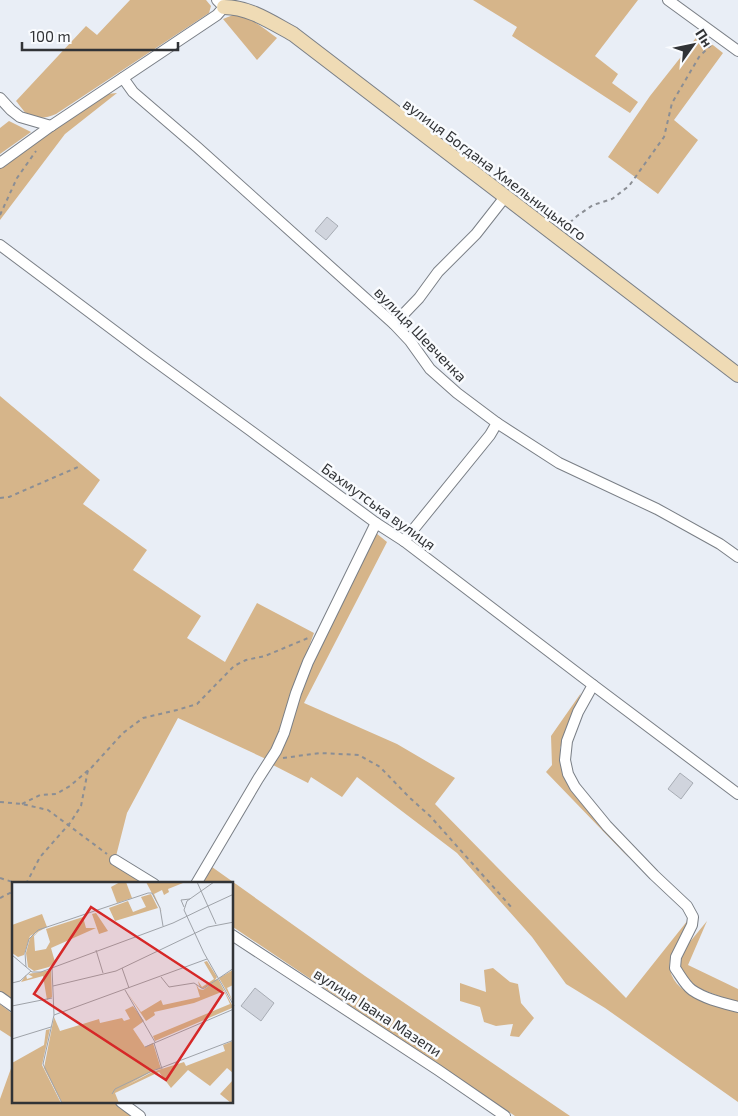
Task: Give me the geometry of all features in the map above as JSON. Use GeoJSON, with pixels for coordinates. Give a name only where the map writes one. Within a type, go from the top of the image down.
{"type":"FeatureCollection","features":[{"type":"Feature","properties":{"kind":"street"},"geometry":{"type":"LineString","coordinates":[[668,0],[738,51]]}},
{"type":"Feature","properties":{"kind":"street"},"geometry":{"type":"LineString","coordinates":[[0,163],[46,129],[217,15],[220,4]]}},
{"type":"Feature","properties":{"kind":"street","name":"вулиця Богдана Хмельницького"},"geometry":{"type":"LineString","coordinates":[[220,4],[254,13],[293,34],[738,375]]}},
{"type":"Feature","properties":{"kind":"street","name":"вулиця Шевченка"},"geometry":{"type":"LineString","coordinates":[[123,78],[133,92],[394,324],[410,341],[430,369],[457,393],[497,423],[559,463],[657,509],[720,544],[738,557]]}},
{"type":"Feature","properties":{"kind":"street"},"geometry":{"type":"LineString","coordinates":[[0,98],[20,118],[46,129]]}},
{"type":"Feature","properties":{"kind":"street"},"geometry":{"type":"LineString","coordinates":[[394,324],[419,298],[438,272],[476,234],[505,197]]}},
{"type":"Feature","properties":{"kind":"street","name":"Бахмутська вулиця"},"geometry":{"type":"LineString","coordinates":[[0,245],[376,523],[404,540],[593,686],[738,794]]}},
{"type":"Feature","properties":{"kind":"street"},"geometry":{"type":"LineString","coordinates":[[404,540],[490,435],[497,423]]}},
{"type":"Feature","properties":{"kind":"street"},"geometry":{"type":"LineString","coordinates":[[197,882],[276,751],[308,662],[376,523]]}},
{"type":"Feature","properties":{"kind":"street"},"geometry":{"type":"LineString","coordinates":[[593,686],[578,712],[567,741],[565,760],[568,774],[575,787],[607,826],[687,906],[693,917],[692,925],[676,957],[675,968],[684,981],[692,990],[704,996],[738,1007]]}},
{"type":"Feature","properties":{"kind":"street"},"geometry":{"type":"LineString","coordinates":[[115,860],[151,882]]}},
{"type":"Feature","properties":{"kind":"street","name":"вулиця Івана Мазепи"},"geometry":{"type":"LineString","coordinates":[[234,936],[505,1116]]}},
{"type":"Feature","properties":{"kind":"street"},"geometry":{"type":"LineString","coordinates":[[0,997],[12,1006]]}},
{"type":"Feature","properties":{"kind":"street"},"geometry":{"type":"LineString","coordinates":[[124,1104],[140,1116]]}},
{"type":"Feature","properties":{"kind":"path"},"geometry":{"type":"LineString","coordinates":[[554,234],[566,227],[593,205],[612,199],[629,186],[664,137],[672,103],[699,56],[719,37]]}},
{"type":"Feature","properties":{"kind":"path"},"geometry":{"type":"LineString","coordinates":[[0,215],[17,178],[36,151],[46,129]]}},
{"type":"Feature","properties":{"kind":"path"},"geometry":{"type":"LineString","coordinates":[[0,498],[9,497],[78,467]]}},
{"type":"Feature","properties":{"kind":"path"},"geometry":{"type":"LineString","coordinates":[[22,804],[40,795],[56,794],[70,786],[123,733],[143,718],[197,704],[234,666],[246,660],[265,656],[322,632]]}},
{"type":"Feature","properties":{"kind":"path"},"geometry":{"type":"LineString","coordinates":[[271,759],[320,753],[359,756],[380,767],[430,816],[513,909]]}},
{"type":"Feature","properties":{"kind":"path"},"geometry":{"type":"LineString","coordinates":[[27,882],[40,857],[68,825],[81,806],[88,770]]}},
{"type":"Feature","properties":{"kind":"path"},"geometry":{"type":"LineString","coordinates":[[0,803],[22,804],[48,810],[115,860]]}},
{"type":"Feature","properties":{"kind":"path"},"geometry":{"type":"LineString","coordinates":[[0,878],[13,882]]}},
{"type":"Feature","properties":{"kind":"path"},"geometry":{"type":"LineString","coordinates":[[0,898],[12,892]]}},
{"type":"Feature","properties":{"kind":"shaded area"},"geometry":{"type":"Polygon","coordinates":[[[130,0],[206,0],[211,6],[209,13],[56,114],[38,118],[26,113],[16,101],[86,26],[97,35],[130,0]]]}},
{"type":"Feature","properties":{"kind":"shaded area"},"geometry":{"type":"Polygon","coordinates":[[[473,0],[638,0],[595,56],[618,74],[612,83],[638,102],[630,113],[512,36],[517,27],[473,0]]]}},
{"type":"Feature","properties":{"kind":"shaded area"},"geometry":{"type":"Polygon","coordinates":[[[233,15],[251,20],[277,38],[257,60],[223,19],[233,15]]]}},
{"type":"Feature","properties":{"kind":"shaded area"},"geometry":{"type":"Polygon","coordinates":[[[699,34],[723,53],[674,120],[698,140],[658,194],[608,157],[650,96],[699,34]]]}},
{"type":"Feature","properties":{"kind":"shaded area"},"geometry":{"type":"Polygon","coordinates":[[[117,93],[65,134],[0,220],[0,168],[82,110],[107,94],[117,93]]]}},
{"type":"Feature","properties":{"kind":"shaded area"},"geometry":{"type":"Polygon","coordinates":[[[9,121],[31,132],[0,154],[0,128],[9,121]]]}},
{"type":"Feature","properties":{"kind":"shaded area"},"geometry":{"type":"Polygon","coordinates":[[[0,396],[100,480],[83,504],[147,550],[133,570],[201,616],[187,638],[225,662],[257,603],[314,633],[292,693],[282,728],[266,759],[178,718],[127,813],[115,860],[148,882],[12,882],[12,1003],[0,994],[0,396]]]}},
{"type":"Feature","properties":{"kind":"shaded area"},"geometry":{"type":"Polygon","coordinates":[[[376,533],[387,542],[304,703],[397,744],[455,778],[435,804],[626,998],[688,920],[671,956],[670,971],[675,981],[693,996],[716,1006],[738,1012],[738,1102],[605,1008],[566,984],[532,937],[457,853],[357,777],[342,797],[311,777],[308,783],[273,765],[285,738],[304,682],[376,533]]]}},
{"type":"Feature","properties":{"kind":"shaded area"},"geometry":{"type":"Polygon","coordinates":[[[581,693],[560,748],[561,766],[572,792],[629,858],[546,772],[552,765],[551,736],[581,693]]]}},
{"type":"Feature","properties":{"kind":"shaded area"},"geometry":{"type":"Polygon","coordinates":[[[212,867],[233,882],[203,882],[212,867]]]}},
{"type":"Feature","properties":{"kind":"shaded area"},"geometry":{"type":"Polygon","coordinates":[[[234,883],[365,976],[570,1116],[515,1116],[234,928],[234,883]]]}},
{"type":"Feature","properties":{"kind":"shaded area"},"geometry":{"type":"Polygon","coordinates":[[[707,921],[688,965],[738,989],[738,1003],[692,986],[679,967],[680,958],[689,943],[707,921]]]}},
{"type":"Feature","properties":{"kind":"shaded area"},"geometry":{"type":"Polygon","coordinates":[[[493,968],[510,982],[518,984],[521,1003],[534,1018],[519,1037],[510,1036],[513,1024],[496,1026],[484,1022],[480,1007],[460,1001],[460,983],[486,992],[484,970],[493,968]]]}},
{"type":"Feature","properties":{"kind":"shaded area"},"geometry":{"type":"Polygon","coordinates":[[[0,1004],[12,1013],[12,1038],[0,1030],[0,1004]]]}},
{"type":"Feature","properties":{"kind":"shaded area"},"geometry":{"type":"Polygon","coordinates":[[[12,1066],[12,1104],[118,1104],[133,1116],[0,1116],[0,1099],[12,1066]]]}},
{"type":"Feature","properties":{"kind":"building"},"geometry":{"type":"Polygon","coordinates":[[[327,217],[338,226],[326,240],[315,231],[327,217]]]}},
{"type":"Feature","properties":{"kind":"building"},"geometry":{"type":"Polygon","coordinates":[[[680,773],[693,783],[681,799],[668,789],[680,773]]]}},
{"type":"Feature","properties":{"kind":"building"},"geometry":{"type":"Polygon","coordinates":[[[255,988],[274,1003],[261,1021],[241,1006],[255,988]]]}}]}
